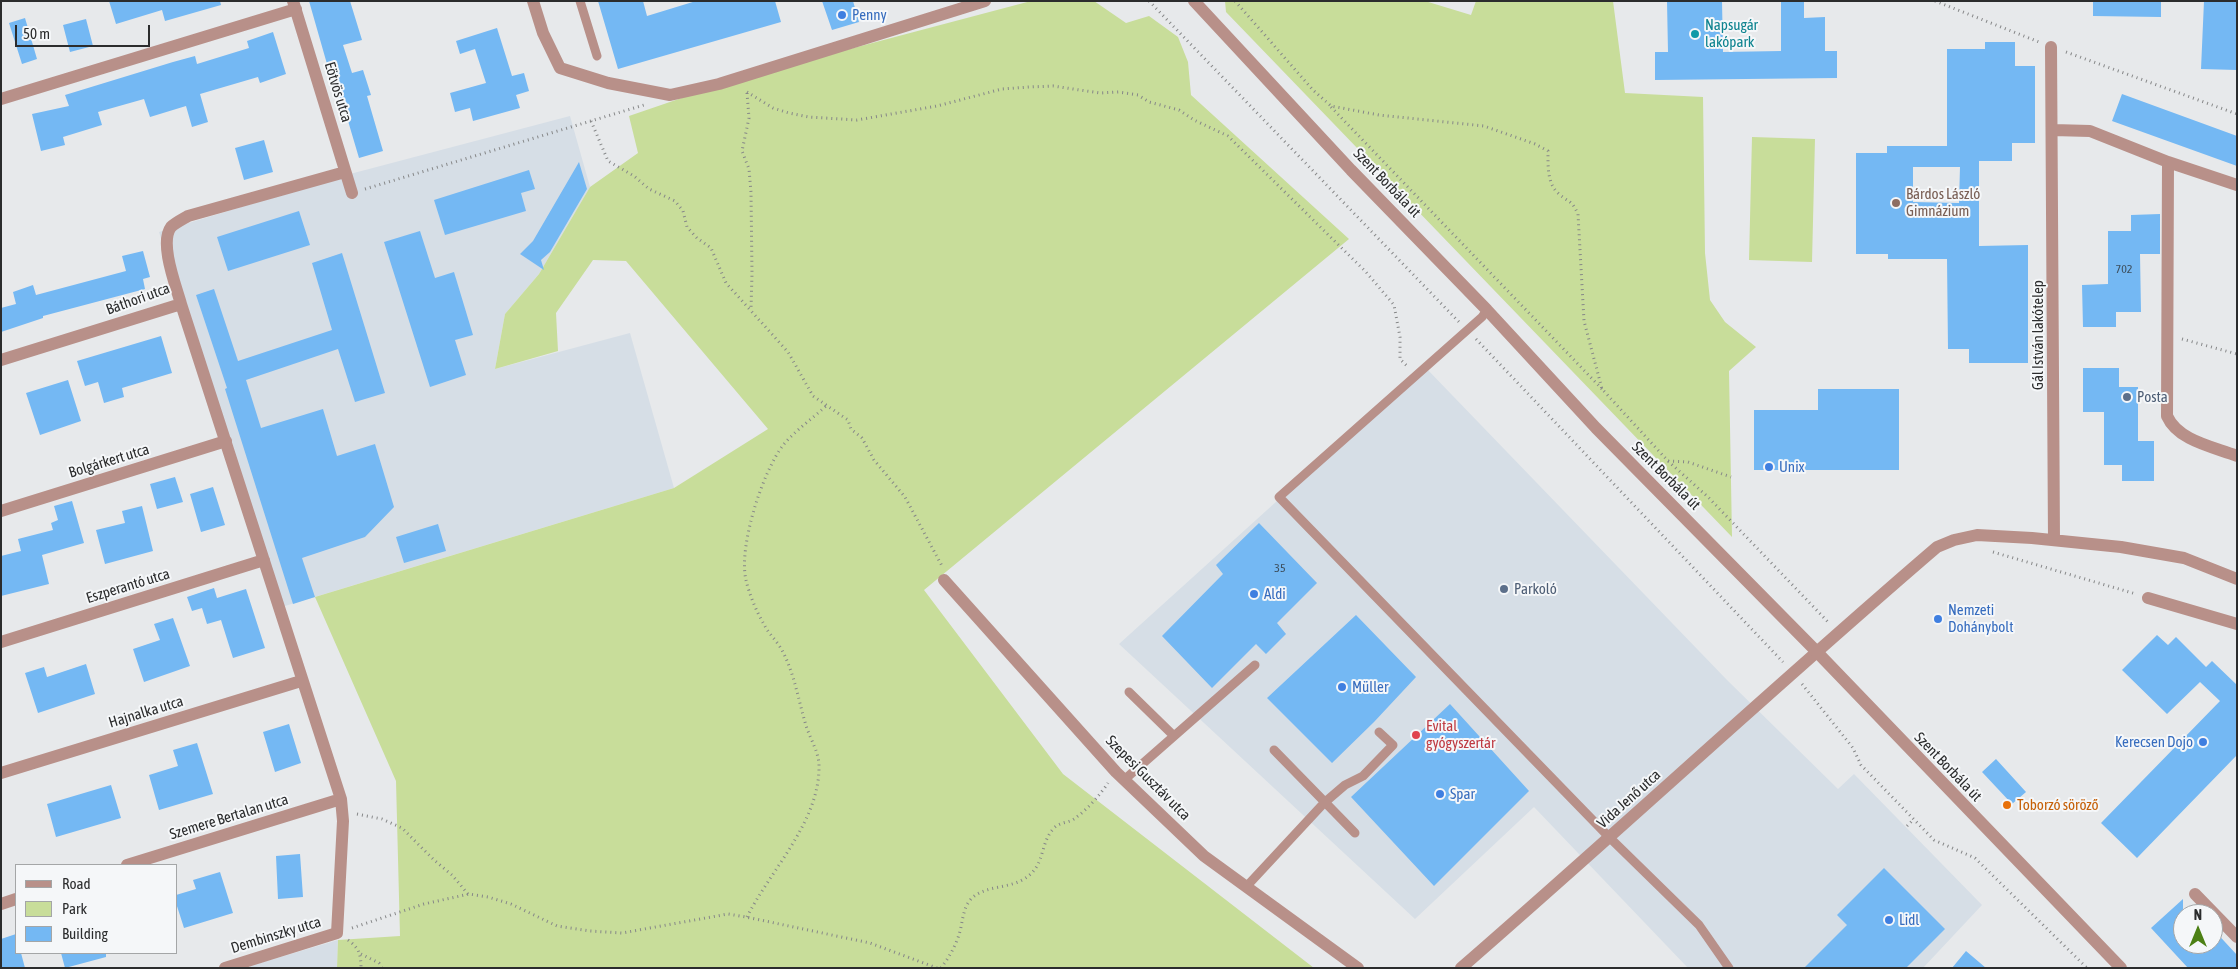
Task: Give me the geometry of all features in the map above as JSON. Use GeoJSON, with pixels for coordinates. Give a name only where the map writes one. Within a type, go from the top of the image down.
{"type":"FeatureCollection","features":[{"type":"Feature","properties":{"kind":"street"},"geometry":{"type":"LineString","coordinates":[[533,1],[543,33],[560,68],[608,83],[670,95],[740,78],[985,1]]}},
{"type":"Feature","properties":{"kind":"street","name":"Szent Borbála út"},"geometry":{"type":"LineString","coordinates":[[1194,1],[1350,170],[1487,310],[1596,428],[1816,651],[2121,968]]}},
{"type":"Feature","properties":{"kind":"street"},"geometry":{"type":"LineString","coordinates":[[1,99],[295,5]]}},
{"type":"Feature","properties":{"kind":"street","name":"Eötvös utca"},"geometry":{"type":"LineString","coordinates":[[295,5],[352,193]]}},
{"type":"Feature","properties":{"kind":"street","name":"Gál István lakótelep"},"geometry":{"type":"LineString","coordinates":[[2052,47],[2054,540]]}},
{"type":"Feature","properties":{"kind":"street"},"geometry":{"type":"LineString","coordinates":[[2052,130],[2090,131],[2168,162],[2237,185]]}},
{"type":"Feature","properties":{"kind":"street"},"geometry":{"type":"LineString","coordinates":[[2168,162],[2167,416],[2171,425],[2192,439],[2237,456]]}},
{"type":"Feature","properties":{"kind":"street","name":"Báthori utca"},"geometry":{"type":"LineString","coordinates":[[1,360],[181,304],[168,254],[167,237],[171,226],[188,216],[345,172]]}},
{"type":"Feature","properties":{"kind":"street"},"geometry":{"type":"LineString","coordinates":[[181,304],[301,681],[341,799],[337,933]]}},
{"type":"Feature","properties":{"kind":"street","name":"Bolgárkert utca"},"geometry":{"type":"LineString","coordinates":[[1,511],[226,441]]}},
{"type":"Feature","properties":{"kind":"street","name":"Vida Jenő utca"},"geometry":{"type":"LineString","coordinates":[[1461,968],[1610,838],[1792,672],[1937,547],[1954,540],[1977,535],[2121,547],[2184,558],[2237,579]]}},
{"type":"Feature","properties":{"kind":"street","name":"Eszperantó utca"},"geometry":{"type":"LineString","coordinates":[[1,642],[264,560]]}},
{"type":"Feature","properties":{"kind":"street","name":"Szepesi Gusztáv utca"},"geometry":{"type":"LineString","coordinates":[[944,580],[1120,776],[1204,856],[1358,968]]}},
{"type":"Feature","properties":{"kind":"street"},"geometry":{"type":"LineString","coordinates":[[2148,598],[2237,624]]}},
{"type":"Feature","properties":{"kind":"street","name":"Hajnalka utca"},"geometry":{"type":"LineString","coordinates":[[1,774],[301,681]]}},
{"type":"Feature","properties":{"kind":"street","name":"Szemere Bertalan utca"},"geometry":{"type":"LineString","coordinates":[[130,864],[341,799]]}},
{"type":"Feature","properties":{"kind":"street"},"geometry":{"type":"LineString","coordinates":[[2195,894],[2237,937]]}},
{"type":"Feature","properties":{"kind":"street"},"geometry":{"type":"LineString","coordinates":[[1,904],[15,899]]}},
{"type":"Feature","properties":{"kind":"street","name":"Dembinszky utca"},"geometry":{"type":"LineString","coordinates":[[225,968],[337,933]]}},
{"type":"Feature","properties":{"kind":"lane"},"geometry":{"type":"LineString","coordinates":[[580,1],[597,56]]}},
{"type":"Feature","properties":{"kind":"lane"},"geometry":{"type":"LineString","coordinates":[[1487,310],[1482,317],[1279,497],[1610,838],[1699,924],[1730,968]]}},
{"type":"Feature","properties":{"kind":"lane"},"geometry":{"type":"LineString","coordinates":[[1120,776],[1174,736],[1255,665]]}},
{"type":"Feature","properties":{"kind":"lane"},"geometry":{"type":"LineString","coordinates":[[1129,692],[1174,736]]}},
{"type":"Feature","properties":{"kind":"lane"},"geometry":{"type":"LineString","coordinates":[[1246,887],[1324,803],[1345,784],[1362,776],[1392,745],[1379,732]]}},
{"type":"Feature","properties":{"kind":"lane"},"geometry":{"type":"LineString","coordinates":[[1274,750],[1355,833]]}},
{"type":"Feature","properties":{"kind":"path"},"geometry":{"type":"LineString","coordinates":[[1149,1],[1467,330],[1792,672],[1853,748],[1861,765],[1934,840],[1975,858],[2087,968]]}},
{"type":"Feature","properties":{"kind":"path"},"geometry":{"type":"LineString","coordinates":[[1235,1],[1313,90],[1331,106],[1602,389],[1668,461],[1708,497],[1837,633]]}},
{"type":"Feature","properties":{"kind":"path"},"geometry":{"type":"LineString","coordinates":[[1935,1],[2052,47],[2237,114]]}},
{"type":"Feature","properties":{"kind":"path"},"geometry":{"type":"LineString","coordinates":[[740,78],[747,92],[749,118],[742,152],[749,169],[751,192],[751,310]]}},
{"type":"Feature","properties":{"kind":"path"},"geometry":{"type":"LineString","coordinates":[[747,92],[773,108],[788,113],[809,117],[857,120],[937,106],[1002,90],[1037,86],[1138,95],[1149,102],[1179,110],[1194,120],[1228,136],[1366,272],[1394,305],[1400,337],[1400,359],[1416,376]]}},
{"type":"Feature","properties":{"kind":"path"},"geometry":{"type":"LineString","coordinates":[[352,193],[634,109],[670,95]]}},
{"type":"Feature","properties":{"kind":"path"},"geometry":{"type":"LineString","coordinates":[[1331,106],[1379,115],[1484,126],[1535,144],[1548,152],[1551,184],[1558,194],[1573,203],[1578,214],[1584,321],[1602,389]]}},
{"type":"Feature","properties":{"kind":"path"},"geometry":{"type":"LineString","coordinates":[[591,121],[601,149],[608,161],[634,176],[649,188],[676,201],[683,211],[688,227],[697,238],[710,248],[726,283],[788,352],[813,396],[848,420],[851,429],[862,438],[874,460],[904,497],[943,567],[944,580]]}},
{"type":"Feature","properties":{"kind":"path"},"geometry":{"type":"LineString","coordinates":[[2167,335],[2237,354]]}},
{"type":"Feature","properties":{"kind":"path"},"geometry":{"type":"LineString","coordinates":[[746,917],[759,892],[781,862],[800,830],[813,803],[819,768],[814,741],[805,724],[800,698],[790,668],[781,649],[764,626],[746,580],[744,564],[748,535],[767,474],[783,446],[826,406]]}},
{"type":"Feature","properties":{"kind":"path"},"geometry":{"type":"LineString","coordinates":[[1668,461],[1688,462],[1731,477]]}},
{"type":"Feature","properties":{"kind":"path"},"geometry":{"type":"LineString","coordinates":[[1988,551],[2148,598]]}},
{"type":"Feature","properties":{"kind":"path"},"geometry":{"type":"LineString","coordinates":[[337,933],[439,900],[469,894],[488,896],[511,904],[558,926],[590,931],[622,933],[728,914],[870,943],[939,968],[950,957],[961,927],[962,918],[970,900],[978,894],[1024,879],[1042,860],[1044,848],[1053,829],[1058,824],[1073,820],[1120,776]]}},
{"type":"Feature","properties":{"kind":"path"},"geometry":{"type":"LineString","coordinates":[[342,814],[362,814],[382,819],[402,828],[452,875],[469,894]]}},
{"type":"Feature","properties":{"kind":"path"},"geometry":{"type":"LineString","coordinates":[[1907,826],[1914,819]]}},
{"type":"Feature","properties":{"kind":"path"},"geometry":{"type":"LineString","coordinates":[[337,933],[356,946],[362,954],[379,963],[382,968]]}},
{"type":"Feature","properties":{"kind":"path"},"geometry":{"type":"LineString","coordinates":[[361,968],[362,954]]}},
{"type":"Feature","properties":{"kind":"shaded area"},"geometry":{"type":"Polygon","coordinates":[[[570,116],[590,187],[539,274],[505,314],[495,369],[630,333],[674,488],[275,609],[159,232],[350,174],[570,116]]]}},
{"type":"Feature","properties":{"kind":"shaded area"},"geometry":{"type":"Polygon","coordinates":[[[1425,367],[1727,680],[1838,789],[1854,774],[1982,905],[1923,968],[1688,968],[1534,807],[1415,919],[1119,644],[1425,367]]]}},
{"type":"Feature","properties":{"kind":"shaded area"},"geometry":{"type":"Polygon","coordinates":[[[338,940],[337,968],[243,968],[338,940]]]}},
{"type":"Feature","properties":{"kind":"green space"},"geometry":{"type":"Polygon","coordinates":[[[1031,1],[1094,1],[1126,23],[1149,16],[1178,37],[1188,62],[1191,95],[1349,239],[924,590],[1063,774],[1314,968],[337,968],[338,940],[400,936],[396,781],[315,597],[674,488],[768,429],[626,261],[593,260],[556,313],[558,351],[495,369],[505,314],[539,274],[590,187],[638,153],[629,116],[740,78],[1031,1]]]}},
{"type":"Feature","properties":{"kind":"green space"},"geometry":{"type":"Polygon","coordinates":[[[1225,1],[1425,1],[1471,15],[1476,1],[1613,1],[1625,93],[1703,97],[1705,253],[1710,300],[1725,322],[1756,347],[1729,371],[1732,537],[1226,12],[1225,1]]]}},
{"type":"Feature","properties":{"kind":"green space"},"geometry":{"type":"Polygon","coordinates":[[[1752,137],[1815,139],[1812,262],[1749,260],[1752,137]]]}},
{"type":"Feature","properties":{"kind":"building"},"geometry":{"type":"Polygon","coordinates":[[[109,1],[220,1],[221,5],[165,21],[162,10],[116,24],[109,1]]]}},
{"type":"Feature","properties":{"kind":"building"},"geometry":{"type":"Polygon","coordinates":[[[309,1],[350,1],[362,40],[343,45],[352,73],[363,70],[371,95],[367,96],[383,151],[359,158],[343,104],[341,105],[327,64],[309,1]]]}},
{"type":"Feature","properties":{"kind":"building"},"geometry":{"type":"Polygon","coordinates":[[[598,1],[643,1],[647,16],[696,1],[775,1],[781,22],[618,69],[598,1]]]}},
{"type":"Feature","properties":{"kind":"building","name":"Penny"},"geometry":{"type":"Polygon","coordinates":[[[822,1],[853,1],[859,22],[832,30],[822,1]]]}},
{"type":"Feature","properties":{"kind":"building","name":"Napsugár lakópark"},"geometry":{"type":"Polygon","coordinates":[[[1667,1],[1722,1],[1723,52],[1781,51],[1781,1],[1804,1],[1804,18],[1825,17],[1825,51],[1837,51],[1837,78],[1655,80],[1655,52],[1668,52],[1667,1]]]}},
{"type":"Feature","properties":{"kind":"building"},"geometry":{"type":"Polygon","coordinates":[[[2093,1],[2161,1],[2161,17],[2093,16],[2093,1]]]}},
{"type":"Feature","properties":{"kind":"building"},"geometry":{"type":"Polygon","coordinates":[[[2204,1],[2237,1],[2237,70],[2201,69],[2204,1]]]}},
{"type":"Feature","properties":{"kind":"building"},"geometry":{"type":"Polygon","coordinates":[[[25,18],[37,59],[22,64],[9,23],[25,18]]]}},
{"type":"Feature","properties":{"kind":"building"},"geometry":{"type":"Polygon","coordinates":[[[86,19],[93,46],[70,52],[63,25],[86,19]]]}},
{"type":"Feature","properties":{"kind":"building"},"geometry":{"type":"Polygon","coordinates":[[[497,28],[512,76],[524,73],[529,91],[516,95],[520,108],[473,121],[470,108],[455,112],[450,93],[486,83],[475,49],[460,54],[456,41],[497,28]]]}},
{"type":"Feature","properties":{"kind":"building"},"geometry":{"type":"Polygon","coordinates":[[[273,32],[286,74],[260,83],[258,77],[200,94],[208,122],[192,127],[186,106],[150,117],[144,99],[98,112],[102,125],[63,137],[65,145],[41,151],[32,114],[69,106],[65,95],[195,56],[197,64],[249,48],[247,41],[273,32]]]}},
{"type":"Feature","properties":{"kind":"building","name":"Bárdos László Gimnázium"},"geometry":{"type":"Polygon","coordinates":[[[1985,42],[2015,42],[2015,66],[2035,66],[2035,143],[2012,143],[2012,161],[1979,161],[1979,246],[2028,245],[2028,363],[1969,363],[1969,349],[1948,349],[1947,259],[1888,259],[1888,254],[1856,254],[1856,153],[1887,153],[1887,146],[1947,146],[1947,49],[1985,49],[1985,42]],[[1913,167],[1913,202],[1959,203],[1960,167],[1913,167]]]}},
{"type":"Feature","properties":{"kind":"building"},"geometry":{"type":"Polygon","coordinates":[[[2122,94],[2237,136],[2237,166],[2112,121],[2122,94]]]}},
{"type":"Feature","properties":{"kind":"building"},"geometry":{"type":"Polygon","coordinates":[[[264,140],[273,172],[244,180],[235,148],[264,140]]]}},
{"type":"Feature","properties":{"kind":"building"},"geometry":{"type":"Polygon","coordinates":[[[579,162],[587,189],[550,252],[541,260],[544,270],[520,254],[533,241],[579,162]]]}},
{"type":"Feature","properties":{"kind":"building"},"geometry":{"type":"Polygon","coordinates":[[[529,170],[535,189],[521,193],[526,211],[445,235],[434,200],[529,170]]]}},
{"type":"Feature","properties":{"kind":"building"},"geometry":{"type":"Polygon","coordinates":[[[299,211],[310,245],[228,271],[217,237],[299,211]]]}},
{"type":"Feature","properties":{"kind":"building"},"geometry":{"type":"Polygon","coordinates":[[[2160,214],[2160,254],[2140,254],[2141,312],[2116,312],[2116,327],[2083,327],[2082,285],[2108,284],[2108,231],[2131,231],[2131,215],[2160,214]]]}},
{"type":"Feature","properties":{"kind":"building"},"geometry":{"type":"Polygon","coordinates":[[[420,231],[435,278],[454,272],[473,335],[455,340],[466,375],[430,387],[384,242],[420,231]]]}},
{"type":"Feature","properties":{"kind":"building"},"geometry":{"type":"Polygon","coordinates":[[[143,251],[150,277],[143,279],[145,289],[43,316],[43,318],[1,332],[1,308],[16,304],[13,292],[33,285],[36,295],[126,271],[122,256],[143,251]]]}},
{"type":"Feature","properties":{"kind":"building"},"geometry":{"type":"Polygon","coordinates":[[[342,253],[385,393],[355,402],[338,349],[246,380],[261,428],[323,409],[337,456],[375,444],[394,507],[365,537],[302,558],[315,597],[293,604],[225,389],[227,388],[196,295],[214,289],[238,361],[332,330],[312,263],[342,253]]]}},
{"type":"Feature","properties":{"kind":"building"},"geometry":{"type":"Polygon","coordinates":[[[161,336],[172,373],[122,388],[124,397],[104,403],[98,382],[85,386],[77,361],[161,336]]]}},
{"type":"Feature","properties":{"kind":"building"},"geometry":{"type":"Polygon","coordinates":[[[2083,368],[2119,368],[2119,387],[2138,387],[2138,441],[2154,441],[2154,481],[2122,481],[2122,465],[2104,465],[2104,412],[2083,412],[2083,368]]]}},
{"type":"Feature","properties":{"kind":"building"},"geometry":{"type":"Polygon","coordinates":[[[68,380],[81,421],[40,435],[26,393],[68,380]]]}},
{"type":"Feature","properties":{"kind":"building"},"geometry":{"type":"Polygon","coordinates":[[[1818,389],[1899,389],[1899,470],[1754,470],[1754,410],[1818,410],[1818,389]]]}},
{"type":"Feature","properties":{"kind":"building"},"geometry":{"type":"Polygon","coordinates":[[[175,477],[183,502],[157,509],[150,484],[175,477]]]}},
{"type":"Feature","properties":{"kind":"building"},"geometry":{"type":"Polygon","coordinates":[[[213,487],[225,525],[201,532],[190,494],[213,487]]]}},
{"type":"Feature","properties":{"kind":"building"},"geometry":{"type":"Polygon","coordinates":[[[72,501],[84,543],[42,555],[49,584],[1,596],[1,556],[21,551],[18,539],[53,530],[51,523],[58,520],[54,506],[72,501]]]}},
{"type":"Feature","properties":{"kind":"building"},"geometry":{"type":"Polygon","coordinates":[[[142,506],[153,551],[105,564],[96,530],[125,523],[122,511],[142,506]]]}},
{"type":"Feature","properties":{"kind":"building","name":"Aldi"},"geometry":{"type":"Polygon","coordinates":[[[1259,523],[1317,583],[1277,623],[1286,634],[1266,654],[1256,644],[1212,688],[1162,636],[1223,574],[1216,565],[1259,523]]]}},
{"type":"Feature","properties":{"kind":"building"},"geometry":{"type":"Polygon","coordinates":[[[438,524],[446,551],[404,563],[396,537],[438,524]]]}},
{"type":"Feature","properties":{"kind":"building"},"geometry":{"type":"Polygon","coordinates":[[[214,588],[217,598],[246,589],[265,648],[233,658],[221,620],[207,624],[202,608],[192,611],[187,597],[214,588]]]}},
{"type":"Feature","properties":{"kind":"building","name":"Müller"},"geometry":{"type":"Polygon","coordinates":[[[1356,615],[1416,677],[1332,763],[1267,698],[1356,615]]]}},
{"type":"Feature","properties":{"kind":"building"},"geometry":{"type":"Polygon","coordinates":[[[173,618],[190,666],[144,682],[133,649],[160,640],[154,624],[173,618]]]}},
{"type":"Feature","properties":{"kind":"building"},"geometry":{"type":"Polygon","coordinates":[[[2157,635],[2168,645],[2176,637],[2206,667],[2212,661],[2237,685],[2237,755],[2137,858],[2101,823],[2220,701],[2200,682],[2167,714],[2122,670],[2157,635]]]}},
{"type":"Feature","properties":{"kind":"building"},"geometry":{"type":"Polygon","coordinates":[[[86,664],[95,694],[38,713],[25,673],[44,667],[47,677],[86,664]]]}},
{"type":"Feature","properties":{"kind":"building","name":"Spar"},"geometry":{"type":"Polygon","coordinates":[[[1450,704],[1529,791],[1434,886],[1351,797],[1450,704]]]}},
{"type":"Feature","properties":{"kind":"building"},"geometry":{"type":"Polygon","coordinates":[[[289,724],[301,763],[275,772],[263,732],[289,724]]]}},
{"type":"Feature","properties":{"kind":"building"},"geometry":{"type":"Polygon","coordinates":[[[197,743],[213,794],[159,810],[149,775],[178,766],[173,750],[197,743]]]}},
{"type":"Feature","properties":{"kind":"building"},"geometry":{"type":"Polygon","coordinates":[[[1996,759],[2026,792],[2012,804],[1982,772],[1996,759]]]}},
{"type":"Feature","properties":{"kind":"building"},"geometry":{"type":"Polygon","coordinates":[[[111,785],[121,818],[56,837],[47,804],[111,785]]]}},
{"type":"Feature","properties":{"kind":"building"},"geometry":{"type":"Polygon","coordinates":[[[300,854],[303,897],[278,899],[276,856],[300,854]]]}},
{"type":"Feature","properties":{"kind":"building","name":"Lidl"},"geometry":{"type":"Polygon","coordinates":[[[1884,868],[1945,929],[1906,968],[1804,968],[1847,925],[1837,915],[1884,868]]]}},
{"type":"Feature","properties":{"kind":"building"},"geometry":{"type":"Polygon","coordinates":[[[220,872],[233,913],[184,928],[178,909],[178,894],[196,889],[193,880],[220,872]]]}},
{"type":"Feature","properties":{"kind":"building"},"geometry":{"type":"Polygon","coordinates":[[[2173,908],[2173,952],[2151,928],[2173,908]]]}},
{"type":"Feature","properties":{"kind":"building"},"geometry":{"type":"Polygon","coordinates":[[[15,934],[15,954],[21,954],[25,968],[1,968],[1,939],[15,934]]]}},
{"type":"Feature","properties":{"kind":"building"},"geometry":{"type":"Polygon","coordinates":[[[2223,940],[2237,955],[2237,968],[2188,968],[2175,954],[2223,954],[2223,940]]]}},
{"type":"Feature","properties":{"kind":"building"},"geometry":{"type":"Polygon","coordinates":[[[1966,951],[1986,968],[1952,968],[1966,951]]]}},
{"type":"Feature","properties":{"kind":"building"},"geometry":{"type":"Polygon","coordinates":[[[61,954],[106,954],[106,957],[65,968],[61,954]]]}},
{"type":"Feature","properties":{"kind":"place","name":"Penny"},"geometry":{"type":"Point","coordinates":[842,15]}},
{"type":"Feature","properties":{"kind":"place","name":"Napsugár lakópark"},"geometry":{"type":"Point","coordinates":[1695,34]}},
{"type":"Feature","properties":{"kind":"place","name":"Bárdos László Gimnázium"},"geometry":{"type":"Point","coordinates":[1896,203]}},
{"type":"Feature","properties":{"kind":"place","name":"Posta"},"geometry":{"type":"Point","coordinates":[2127,397]}},
{"type":"Feature","properties":{"kind":"place","name":"Unix"},"geometry":{"type":"Point","coordinates":[1769,467]}},
{"type":"Feature","properties":{"kind":"place","name":"Parkoló"},"geometry":{"type":"Point","coordinates":[1504,589]}},
{"type":"Feature","properties":{"kind":"place","name":"Aldi"},"geometry":{"type":"Point","coordinates":[1254,594]}},
{"type":"Feature","properties":{"kind":"place","name":"Nemzeti Dohánybolt"},"geometry":{"type":"Point","coordinates":[1938,619]}},
{"type":"Feature","properties":{"kind":"place","name":"Müller"},"geometry":{"type":"Point","coordinates":[1342,687]}},
{"type":"Feature","properties":{"kind":"place","name":"Evital gyógyszertár"},"geometry":{"type":"Point","coordinates":[1416,735]}},
{"type":"Feature","properties":{"kind":"place","name":"Kerecsen Dojo"},"geometry":{"type":"Point","coordinates":[2203,742]}},
{"type":"Feature","properties":{"kind":"place","name":"Spar"},"geometry":{"type":"Point","coordinates":[1440,794]}},
{"type":"Feature","properties":{"kind":"place","name":"Toborzó söröző"},"geometry":{"type":"Point","coordinates":[2007,805]}},
{"type":"Feature","properties":{"kind":"place","name":"Lidl"},"geometry":{"type":"Point","coordinates":[1889,920]}}]}
